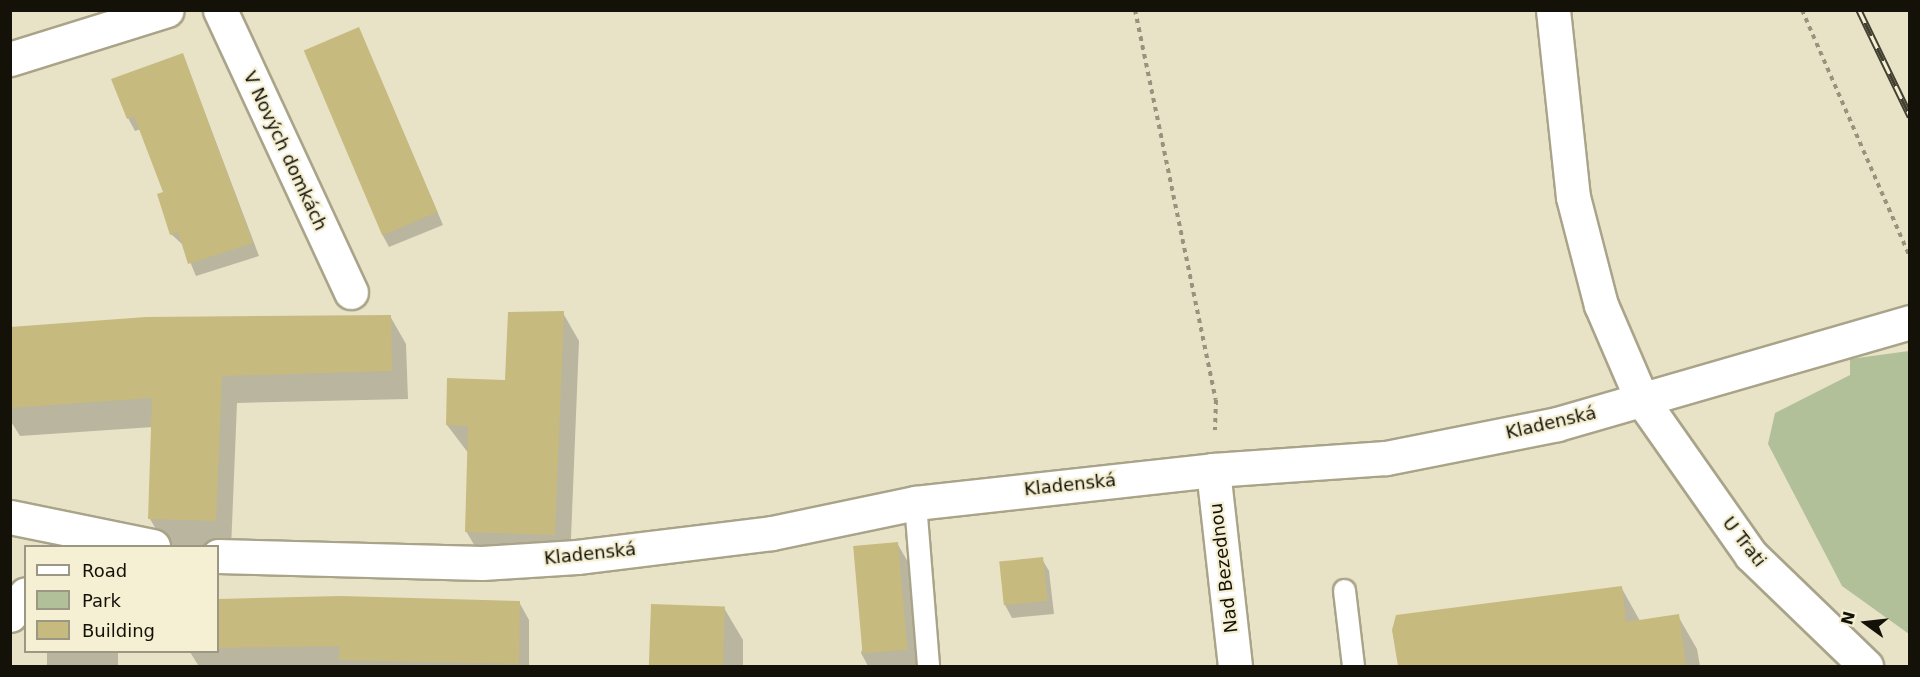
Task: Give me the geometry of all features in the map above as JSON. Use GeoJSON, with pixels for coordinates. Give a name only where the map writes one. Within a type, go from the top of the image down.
{"type":"FeatureCollection","features":[{"type":"Feature","properties":{"kind":"street"},"geometry":{"type":"LineString","coordinates":[[10,59],[167,10]]}},
{"type":"Feature","properties":{"kind":"street","name":"V Nových domkách"},"geometry":{"type":"LineString","coordinates":[[220,10],[351,292]]}},
{"type":"Feature","properties":{"kind":"street","name":"U Trati"},"geometry":{"type":"LineString","coordinates":[[1553,10],[1573,197],[1600,305],[1642,400],[1751,555],[1799,607],[1866,666]]}},
{"type":"Feature","properties":{"kind":"street","name":"Kladenská"},"geometry":{"type":"LineString","coordinates":[[219,556],[482,563],[577,557],[772,533],[915,503],[1213,470],[1386,458],[1557,424],[1910,322]]}},
{"type":"Feature","properties":{"kind":"street","name":"Nad Bezednou"},"geometry":{"type":"LineString","coordinates":[[1213,470],[1236,666]]}},
{"type":"Feature","properties":{"kind":"street"},"geometry":{"type":"LineString","coordinates":[[10,517],[67,539],[141,545]]}},
{"type":"Feature","properties":{"kind":"street"},"geometry":{"type":"LineString","coordinates":[[10,615],[24,597]]}},
{"type":"Feature","properties":{"kind":"lane"},"geometry":{"type":"LineString","coordinates":[[915,503],[928,666]]}},
{"type":"Feature","properties":{"kind":"lane"},"geometry":{"type":"LineString","coordinates":[[1344,590],[1353,666]]}},
{"type":"Feature","properties":{"kind":"path"},"geometry":{"type":"LineString","coordinates":[[1136,10],[1216,400],[1213,470]]}},
{"type":"Feature","properties":{"kind":"path"},"geometry":{"type":"LineString","coordinates":[[1802,10],[1910,257]]}},
{"type":"Feature","properties":{"kind":"green space"},"geometry":{"type":"Polygon","coordinates":[[[1910,351],[1909,634],[1842,586],[1768,444],[1775,413],[1850,375],[1850,359],[1910,351]]]}},
{"type":"Feature","properties":{"kind":"building"},"geometry":{"type":"Polygon","coordinates":[[[359,27],[438,212],[382,235],[304,50],[359,27]]]}},
{"type":"Feature","properties":{"kind":"building"},"geometry":{"type":"Polygon","coordinates":[[[183,53],[253,243],[188,264],[178,232],[170,235],[157,194],[163,192],[134,116],[127,119],[111,79],[183,53]]]}},
{"type":"Feature","properties":{"kind":"building"},"geometry":{"type":"Polygon","coordinates":[[[564,311],[555,535],[465,532],[468,426],[446,425],[447,378],[505,380],[508,312],[564,311]]]}},
{"type":"Feature","properties":{"kind":"building"},"geometry":{"type":"Polygon","coordinates":[[[391,315],[392,371],[222,376],[216,521],[148,519],[152,398],[10,408],[10,327],[146,317],[391,315]]]}},
{"type":"Feature","properties":{"kind":"building"},"geometry":{"type":"Polygon","coordinates":[[[898,542],[907,650],[863,654],[853,546],[898,542]]]}},
{"type":"Feature","properties":{"kind":"building"},"geometry":{"type":"Polygon","coordinates":[[[1043,557],[1048,601],[1004,605],[999,562],[1043,557]]]}},
{"type":"Feature","properties":{"kind":"building"},"geometry":{"type":"Polygon","coordinates":[[[1622,586],[1626,622],[1679,614],[1686,666],[1398,666],[1392,630],[1396,615],[1622,586]]]}},
{"type":"Feature","properties":{"kind":"building"},"geometry":{"type":"Polygon","coordinates":[[[341,596],[520,601],[519,664],[339,660],[339,646],[219,648],[219,599],[341,596]]]}},
{"type":"Feature","properties":{"kind":"building"},"geometry":{"type":"Polygon","coordinates":[[[651,604],[725,607],[723,666],[649,666],[651,604]]]}},
{"type":"Feature","properties":{"kind":"railway"},"geometry":{"type":"LineString","coordinates":[[1859,10],[1910,116]]}}]}
